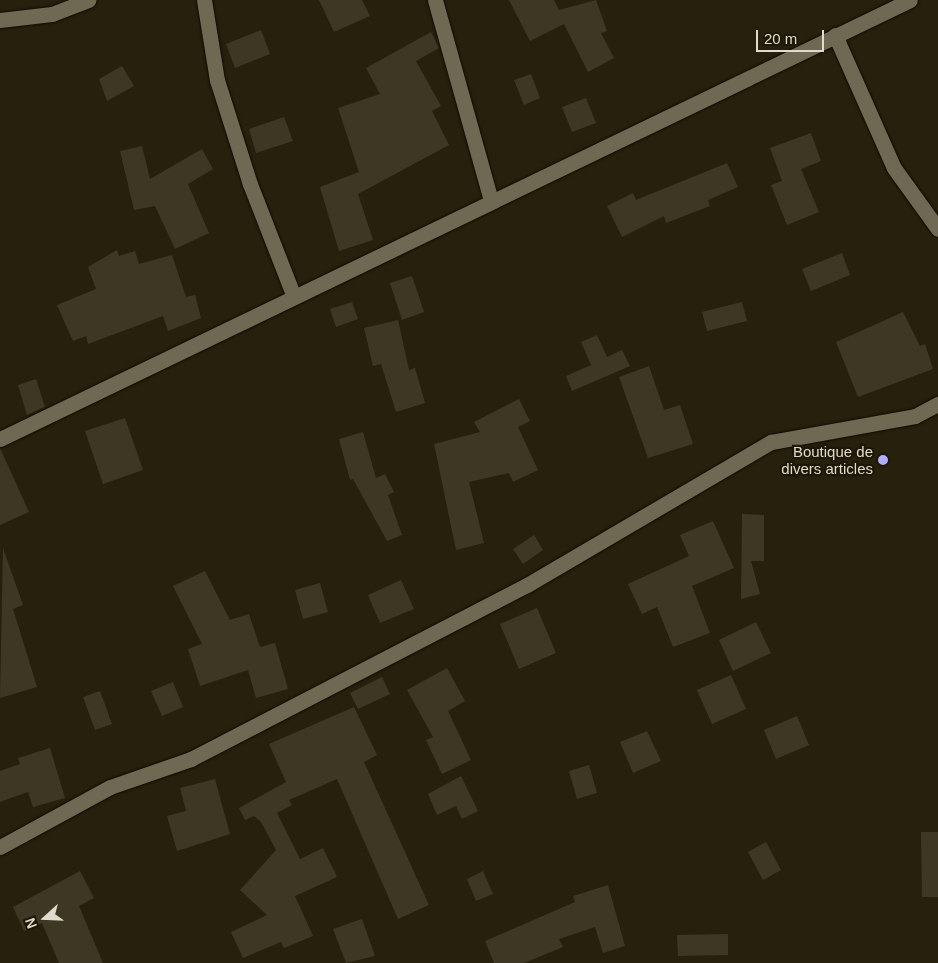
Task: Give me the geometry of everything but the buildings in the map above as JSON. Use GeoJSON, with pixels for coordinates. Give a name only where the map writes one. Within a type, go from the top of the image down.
{"type":"FeatureCollection","features":[{"type":"Feature","properties":{"kind":"street"},"geometry":{"type":"LineString","coordinates":[[0,20],[52,14],[88,0]]}},
{"type":"Feature","properties":{"kind":"street"},"geometry":{"type":"LineString","coordinates":[[204,0],[217,80],[250,184],[294,297]]}},
{"type":"Feature","properties":{"kind":"street"},"geometry":{"type":"LineString","coordinates":[[435,0],[491,201]]}},
{"type":"Feature","properties":{"kind":"street"},"geometry":{"type":"LineString","coordinates":[[0,439],[910,0]]}},
{"type":"Feature","properties":{"kind":"street"},"geometry":{"type":"LineString","coordinates":[[835,35],[894,168],[938,229]]}},
{"type":"Feature","properties":{"kind":"street"},"geometry":{"type":"LineString","coordinates":[[0,848],[110,787],[191,759],[527,585],[771,442],[915,416],[938,404]]}},
{"type":"Feature","properties":{"kind":"place","name":"Boutique de divers articles"},"geometry":{"type":"Point","coordinates":[883,460]}}]}
